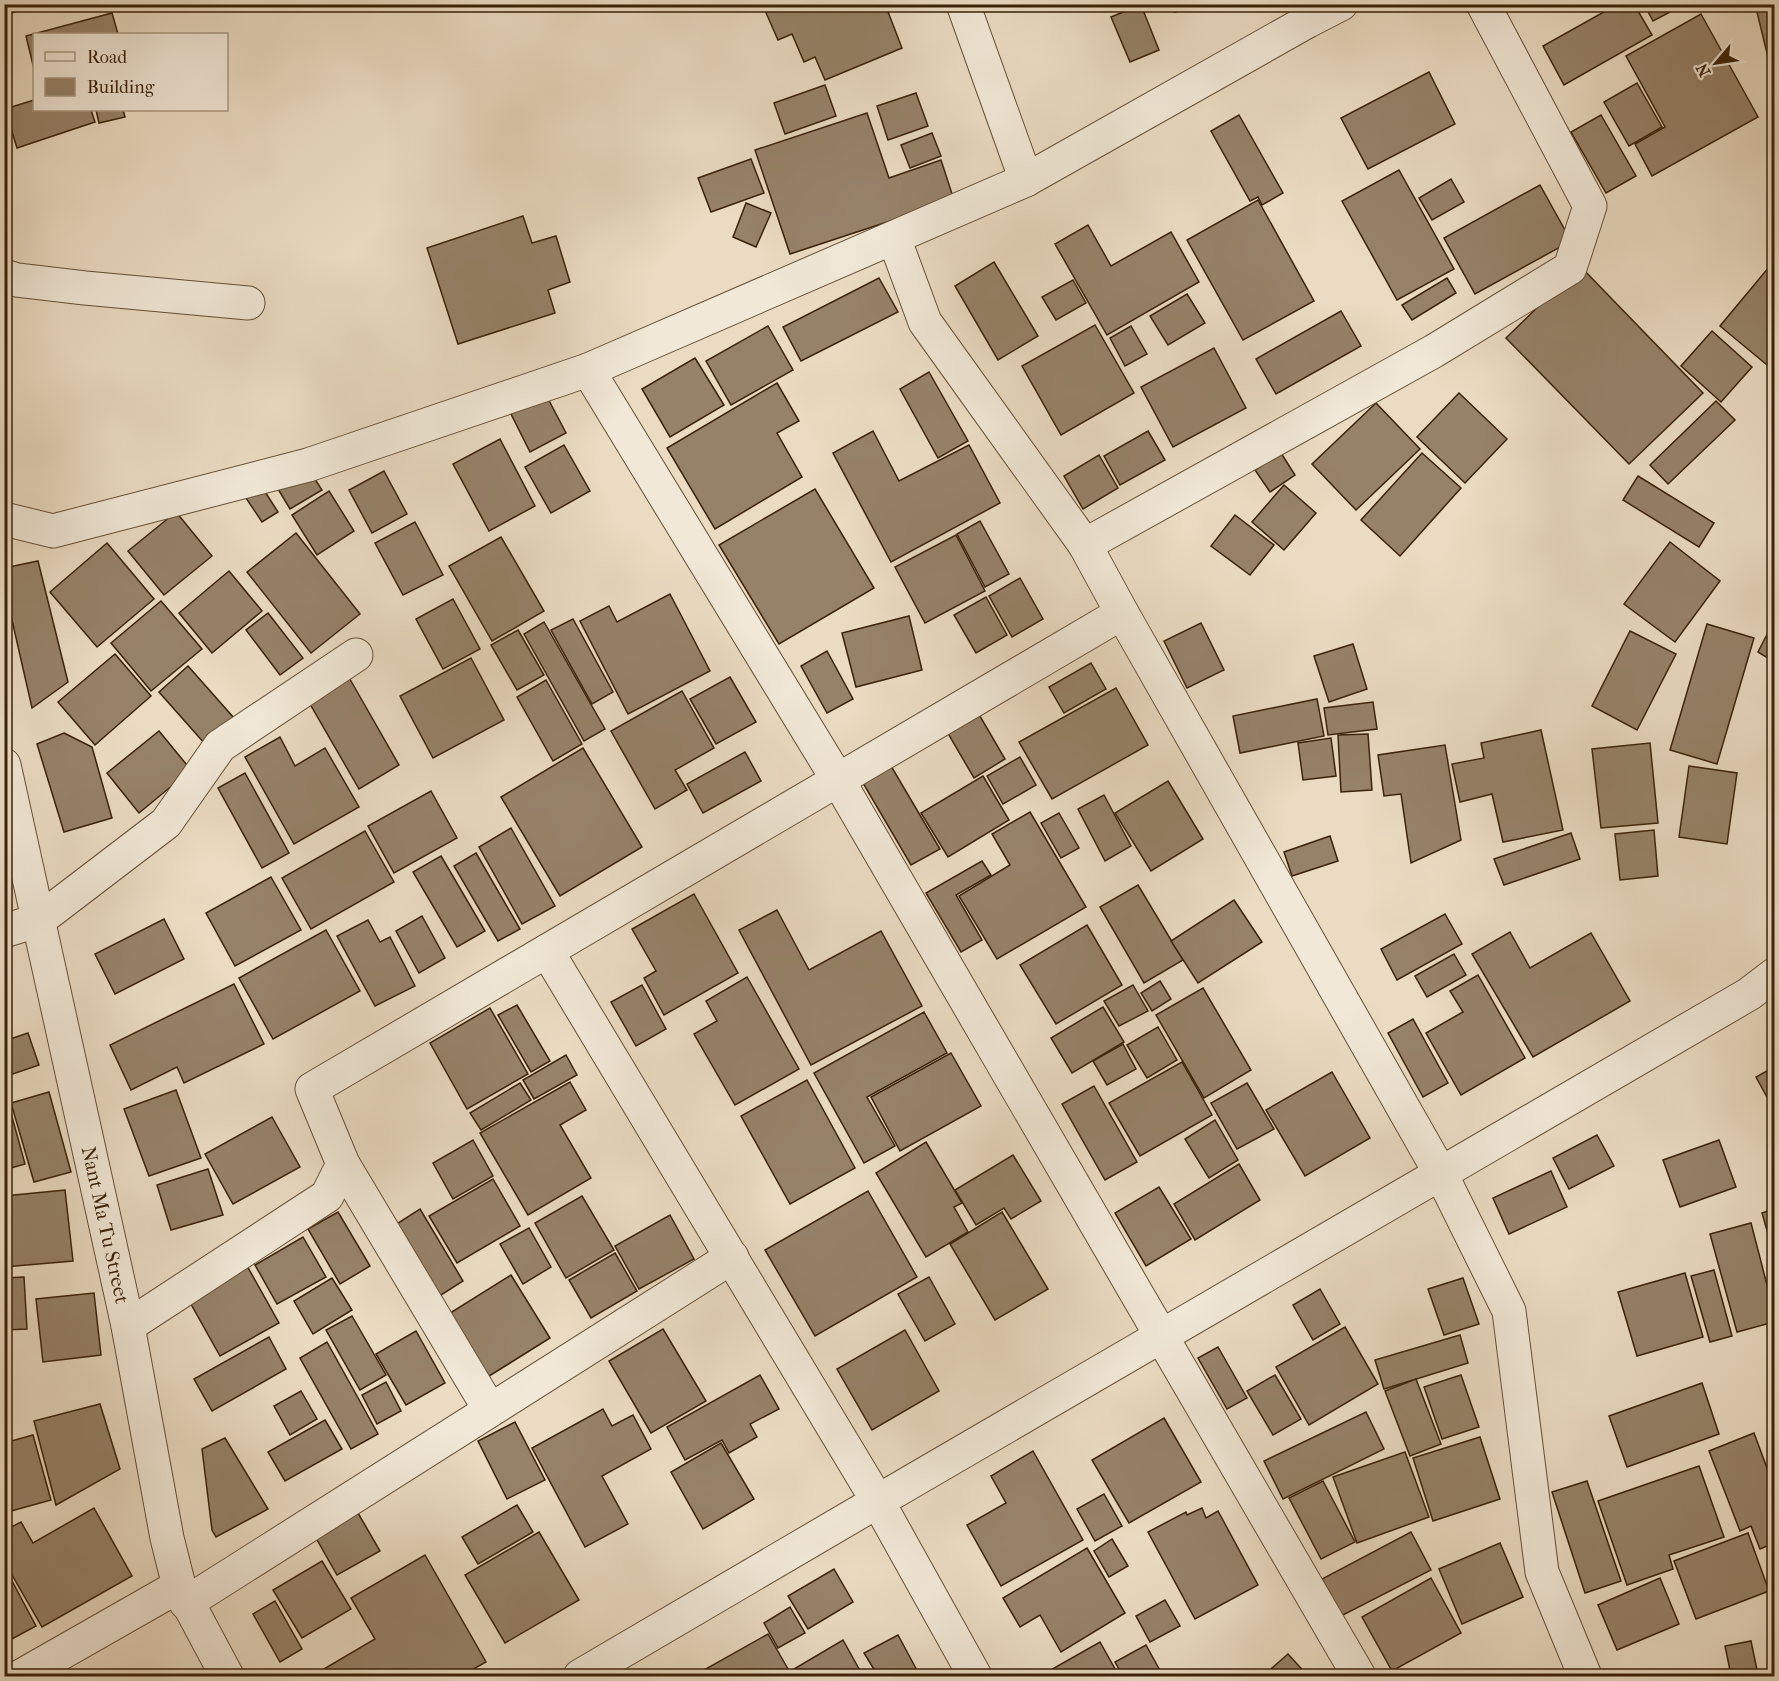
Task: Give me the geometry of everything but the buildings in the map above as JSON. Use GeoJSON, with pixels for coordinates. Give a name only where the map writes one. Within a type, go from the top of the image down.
{"type":"FeatureCollection","features":[{"type":"Feature","properties":{"kind":"street"},"geometry":{"type":"LineString","coordinates":[[963,4],[1026,180]]}},
{"type":"Feature","properties":{"kind":"street"},"geometry":{"type":"LineString","coordinates":[[4,519],[53,531],[308,465],[588,370],[1026,180],[1306,13],[1341,4]]}},
{"type":"Feature","properties":{"kind":"street"},"geometry":{"type":"LineString","coordinates":[[1085,545],[1434,351],[1570,268],[1590,206],[1483,4]]}},
{"type":"Feature","properties":{"kind":"street"},"geometry":{"type":"LineString","coordinates":[[894,238],[925,322],[1085,545],[1442,1176],[1509,1311],[1542,1572],[1585,1677]]}},
{"type":"Feature","properties":{"kind":"street"},"geometry":{"type":"LineString","coordinates":[[4,276],[17,280],[85,288],[248,303]]}},
{"type":"Feature","properties":{"kind":"street"},"geometry":{"type":"LineString","coordinates":[[588,370],[838,780],[1359,1677]]}},
{"type":"Feature","properties":{"kind":"street"},"geometry":{"type":"LineString","coordinates":[[490,1410],[343,1164],[312,1089],[1122,613]]}},
{"type":"Feature","properties":{"kind":"street"},"geometry":{"type":"LineString","coordinates":[[4,931],[39,920],[166,823],[220,746],[356,655]]}},
{"type":"Feature","properties":{"kind":"street","name":"Nant Ma Tu Street"},"geometry":{"type":"LineString","coordinates":[[4,765],[128,1326],[167,1538],[183,1595],[227,1677]]}},
{"type":"Feature","properties":{"kind":"street"},"geometry":{"type":"LineString","coordinates":[[547,951],[877,1500],[975,1677]]}},
{"type":"Feature","properties":{"kind":"street"},"geometry":{"type":"LineString","coordinates":[[580,1677],[877,1500],[1442,1176],[1749,993],[1774,975]]}},
{"type":"Feature","properties":{"kind":"street"},"geometry":{"type":"LineString","coordinates":[[128,1326],[327,1196],[343,1164]]}},
{"type":"Feature","properties":{"kind":"street"},"geometry":{"type":"LineString","coordinates":[[21,1677],[183,1595],[490,1410],[732,1257]]}}]}
